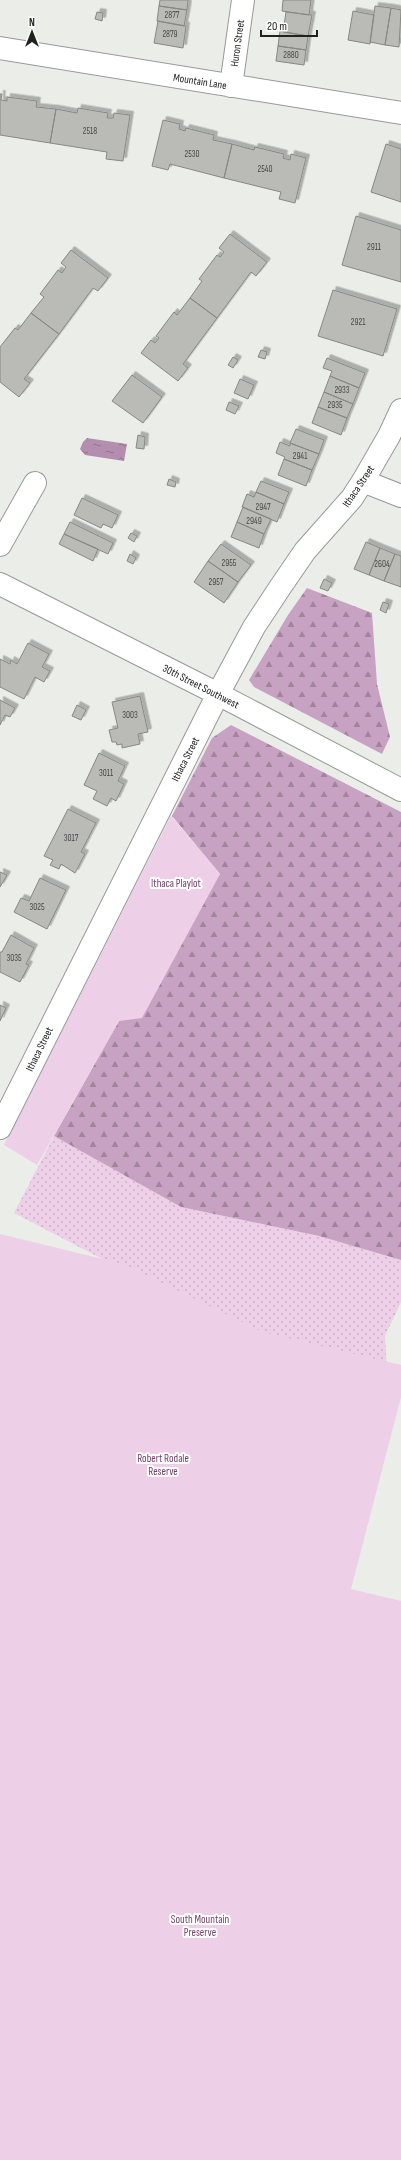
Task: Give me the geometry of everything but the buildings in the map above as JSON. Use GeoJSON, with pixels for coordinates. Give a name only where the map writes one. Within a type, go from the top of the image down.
{"type":"FeatureCollection","features":[{"type":"Feature","properties":{"kind":"street","name":"Huron Street"},"geometry":{"type":"LineString","coordinates":[[231,86],[243,0]]}},
{"type":"Feature","properties":{"kind":"street","name":"Mountain Lane"},"geometry":{"type":"LineString","coordinates":[[0,48],[401,113]]}},
{"type":"Feature","properties":{"kind":"street","name":"Ithaca Street"},"geometry":{"type":"LineString","coordinates":[[0,1128],[218,694],[254,627],[305,551],[352,498],[389,436],[401,410]]}},
{"type":"Feature","properties":{"kind":"street"},"geometry":{"type":"LineString","coordinates":[[363,481],[401,496]]}},
{"type":"Feature","properties":{"kind":"street"},"geometry":{"type":"LineString","coordinates":[[0,545],[35,483]]}},
{"type":"Feature","properties":{"kind":"street","name":"30th Street Southwest"},"geometry":{"type":"LineString","coordinates":[[0,584],[218,694],[401,790]]}},
{"type":"Feature","properties":{"kind":"green space"},"geometry":{"type":"Polygon","coordinates":[[[307,588],[372,613],[377,684],[390,737],[382,754],[254,687],[249,680],[288,615],[307,588]]]}},
{"type":"Feature","properties":{"kind":"green space"},"geometry":{"type":"Polygon","coordinates":[[[231,725],[401,812],[401,1260],[319,1236],[181,1207],[54,1136],[119,1021],[220,874],[172,816],[212,738],[231,725]]]}},
{"type":"Feature","properties":{"kind":"green space","name":"Ithaca Playlot"},"geometry":{"type":"Polygon","coordinates":[[[171,816],[220,874],[142,1018],[119,1021],[37,1165],[4,1145],[171,816]]]}},
{"type":"Feature","properties":{"kind":"green space"},"geometry":{"type":"Polygon","coordinates":[[[54,1136],[181,1207],[319,1236],[401,1260],[401,1302],[385,1336],[387,1369],[401,1386],[401,1398],[289,1356],[14,1213],[54,1136]]]}},
{"type":"Feature","properties":{"kind":"green space","name":"South Mountain Preserve"},"geometry":{"type":"Polygon","coordinates":[[[0,1234],[123,1264],[263,1332],[401,1365],[401,1397],[351,1589],[401,1601],[401,2160],[0,2160],[0,1234]]]}},
{"type":"Feature","properties":{"kind":"water"},"geometry":{"type":"Polygon","coordinates":[[[87,438],[127,444],[124,461],[85,455],[80,449],[83,442],[87,438]]]}},
{"type":"Feature","properties":{"kind":"park label","name":"Robert Rodale Reserve"},"geometry":{"type":"Point","coordinates":[163,1464]}}]}
